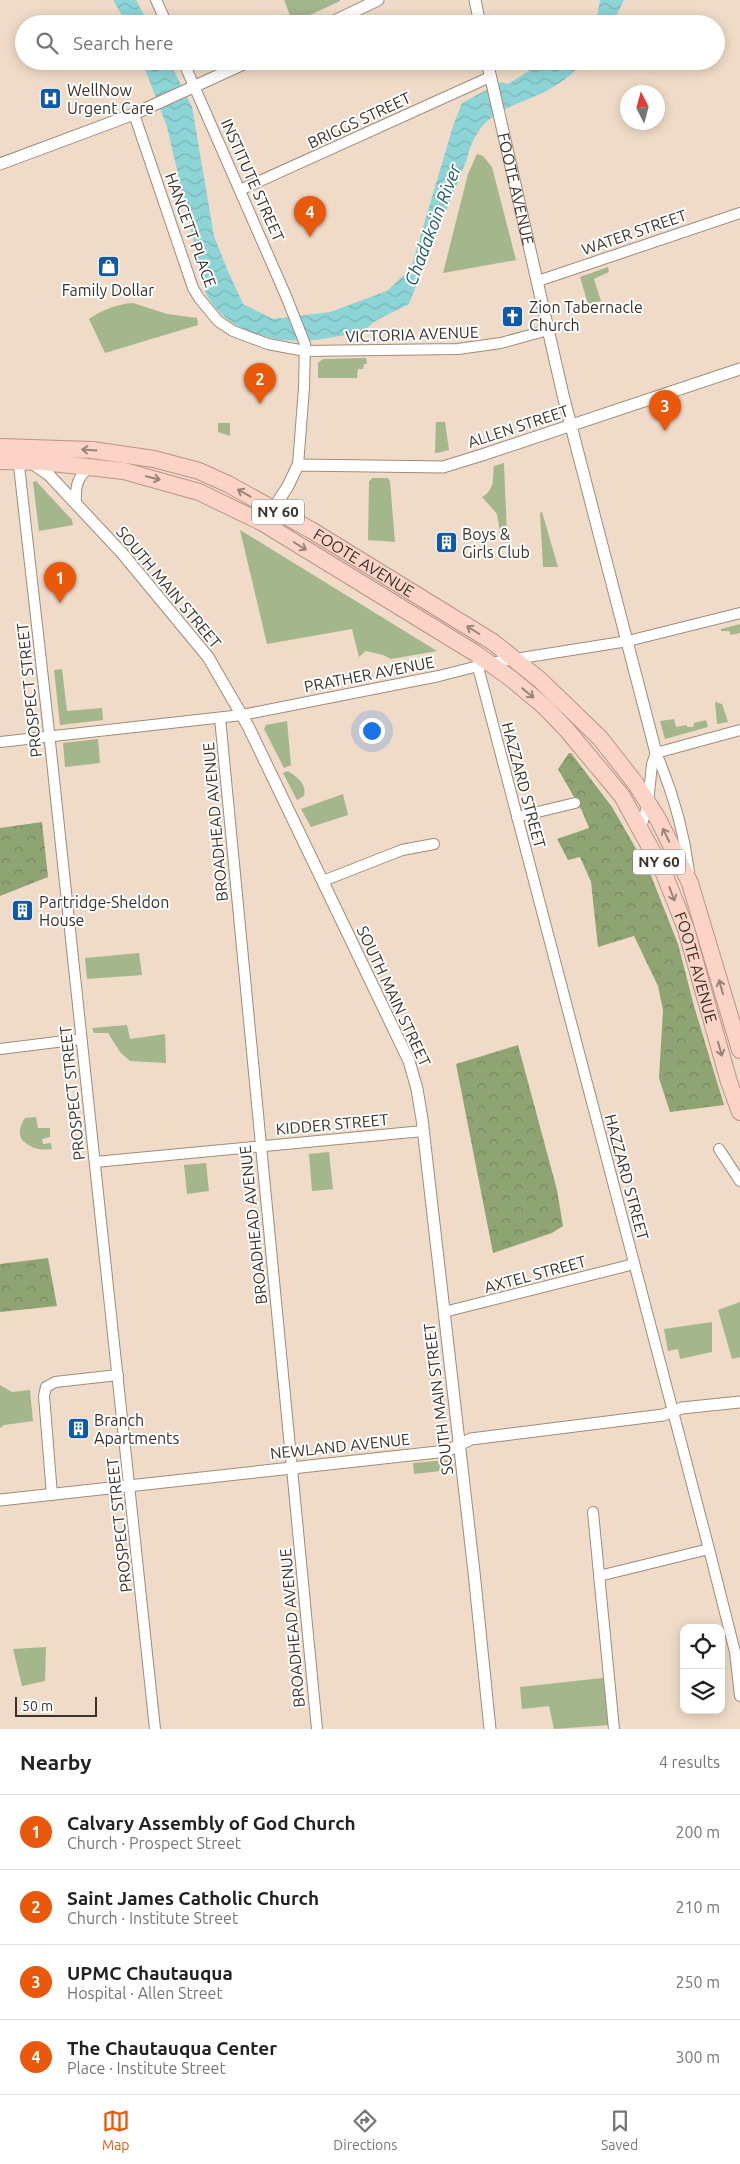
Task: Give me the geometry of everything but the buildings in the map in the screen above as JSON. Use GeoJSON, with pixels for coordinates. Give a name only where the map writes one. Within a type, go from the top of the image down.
{"type":"FeatureCollection","features":[{"type":"Feature","properties":{"kind":"highway","name":"FOOTE AVENUE"},"geometry":{"type":"LineString","coordinates":[[11,452],[92,450],[154,459],[206,474],[274,509],[493,642],[540,680],[600,738],[636,784],[648,803],[690,883],[740,1050]]}},
{"type":"Feature","properties":{"kind":"highway","name":"FOOTE AVENUE"},"geometry":{"type":"LineString","coordinates":[[11,452],[124,471],[199,492],[263,523],[530,694],[567,730],[622,796],[663,871],[686,929],[729,1082],[740,1112]]}},
{"type":"Feature","properties":{"kind":"street"},"geometry":{"type":"LineString","coordinates":[[156,0],[163,15]]}},
{"type":"Feature","properties":{"kind":"street"},"geometry":{"type":"LineString","coordinates":[[347,15],[378,0]]}},
{"type":"Feature","properties":{"kind":"street"},"geometry":{"type":"LineString","coordinates":[[475,0],[478,15]]}},
{"type":"Feature","properties":{"kind":"street","name":"INSTITUTE STREET"},"geometry":{"type":"LineString","coordinates":[[185,70],[191,89],[240,190],[294,313],[305,347]]}},
{"type":"Feature","properties":{"kind":"street"},"geometry":{"type":"LineString","coordinates":[[0,164],[134,114],[231,70]]}},
{"type":"Feature","properties":{"kind":"street","name":"FOOTE AVENUE"},"geometry":{"type":"LineString","coordinates":[[489,70],[571,426],[656,753],[665,773],[686,851],[690,883]]}},
{"type":"Feature","properties":{"kind":"street","name":"BRIGGS STREET"},"geometry":{"type":"LineString","coordinates":[[240,190],[491,81]]}},
{"type":"Feature","properties":{"kind":"street","name":"HANCETT PLACE"},"geometry":{"type":"LineString","coordinates":[[134,114],[188,274],[200,298],[218,321],[234,331],[268,344],[305,347]]}},
{"type":"Feature","properties":{"kind":"street","name":"WATER STREET"},"geometry":{"type":"LineString","coordinates":[[538,281],[740,213]]}},
{"type":"Feature","properties":{"kind":"street","name":"VICTORIA AVENUE"},"geometry":{"type":"LineString","coordinates":[[305,347],[458,350],[501,343],[548,330]]}},
{"type":"Feature","properties":{"kind":"street"},"geometry":{"type":"LineString","coordinates":[[263,523],[288,486],[298,465],[305,347]]}},
{"type":"Feature","properties":{"kind":"street","name":"ALLEN STREET"},"geometry":{"type":"LineString","coordinates":[[298,465],[443,467],[740,369]]}},
{"type":"Feature","properties":{"kind":"street","name":"SOUTH MAIN STREET"},"geometry":{"type":"LineString","coordinates":[[11,452],[49,475],[127,559],[208,657],[242,715],[409,1061],[417,1089],[423,1130],[460,1444],[490,1729]]}},
{"type":"Feature","properties":{"kind":"street","name":"PROSPECT STREET"},"geometry":{"type":"LineString","coordinates":[[11,452],[50,737],[155,1729]]}},
{"type":"Feature","properties":{"kind":"street"},"geometry":{"type":"LineString","coordinates":[[76,504],[75,489],[78,480],[92,466]]}},
{"type":"Feature","properties":{"kind":"street","name":"PRATHER AVENUE"},"geometry":{"type":"LineString","coordinates":[[0,742],[242,715],[512,659],[628,641],[740,612]]}},
{"type":"Feature","properties":{"kind":"street","name":"HAZZARD STREET"},"geometry":{"type":"LineString","coordinates":[[484,665],[517,818],[709,1549],[737,1646],[740,1696]]}},
{"type":"Feature","properties":{"kind":"street","name":"BROADHEAD AVENUE"},"geometry":{"type":"LineString","coordinates":[[220,718],[317,1729]]}},
{"type":"Feature","properties":{"kind":"street"},"geometry":{"type":"LineString","coordinates":[[656,753],[740,730]]}},
{"type":"Feature","properties":{"kind":"street","name":"FOOTE AVENUE"},"geometry":{"type":"LineString","coordinates":[[641,828],[648,803],[652,764],[656,753]]}},
{"type":"Feature","properties":{"kind":"street"},"geometry":{"type":"LineString","coordinates":[[517,818],[575,803]]}},
{"type":"Feature","properties":{"kind":"street"},"geometry":{"type":"LineString","coordinates":[[323,882],[402,850],[434,844]]}},
{"type":"Feature","properties":{"kind":"street"},"geometry":{"type":"LineString","coordinates":[[0,1049],[81,1039]]}},
{"type":"Feature","properties":{"kind":"street","name":"KIDDER STREET"},"geometry":{"type":"LineString","coordinates":[[95,1162],[423,1130]]}},
{"type":"Feature","properties":{"kind":"street"},"geometry":{"type":"LineString","coordinates":[[719,1149],[740,1181]]}},
{"type":"Feature","properties":{"kind":"street","name":"AXTEL STREET"},"geometry":{"type":"LineString","coordinates":[[444,1312],[634,1264]]}},
{"type":"Feature","properties":{"kind":"street"},"geometry":{"type":"LineString","coordinates":[[52,1495],[44,1401],[46,1387],[55,1382],[118,1375]]}},
{"type":"Feature","properties":{"kind":"street","name":"NEWLAND AVENUE"},"geometry":{"type":"LineString","coordinates":[[0,1500],[447,1451],[471,1439],[662,1415],[682,1408],[740,1402]]}},
{"type":"Feature","properties":{"kind":"street"},"geometry":{"type":"LineString","coordinates":[[593,1512],[614,1729]]}},
{"type":"Feature","properties":{"kind":"street"},"geometry":{"type":"LineString","coordinates":[[599,1576],[709,1549]]}},
{"type":"Feature","properties":{"kind":"green space"},"geometry":{"type":"Polygon","coordinates":[[[284,0],[340,0],[310,15],[290,15],[284,0]]]}},
{"type":"Feature","properties":{"kind":"green space"},"geometry":{"type":"Polygon","coordinates":[[[477,154],[483,156],[492,167],[516,260],[443,273],[468,174],[477,154]]]}},
{"type":"Feature","properties":{"kind":"green space"},"geometry":{"type":"Polygon","coordinates":[[[608,267],[609,272],[594,279],[601,301],[588,304],[580,277],[608,267]]]}},
{"type":"Feature","properties":{"kind":"green space"},"geometry":{"type":"Polygon","coordinates":[[[133,303],[167,314],[197,318],[198,325],[105,353],[89,319],[110,308],[133,303]]]}},
{"type":"Feature","properties":{"kind":"green space"},"geometry":{"type":"Polygon","coordinates":[[[366,358],[367,364],[364,364],[363,369],[358,369],[357,378],[318,378],[318,363],[323,359],[366,358]]]}},
{"type":"Feature","properties":{"kind":"green space"},"geometry":{"type":"Polygon","coordinates":[[[436,422],[445,422],[449,450],[435,453],[436,422]]]}},
{"type":"Feature","properties":{"kind":"green space"},"geometry":{"type":"Polygon","coordinates":[[[218,423],[230,423],[230,436],[218,432],[218,423]]]}},
{"type":"Feature","properties":{"kind":"green space"},"geometry":{"type":"Polygon","coordinates":[[[504,463],[507,534],[500,533],[497,514],[482,497],[490,491],[494,466],[504,463]]]}},
{"type":"Feature","properties":{"kind":"green space"},"geometry":{"type":"Polygon","coordinates":[[[372,478],[388,478],[390,482],[395,542],[368,540],[369,482],[372,478]]]}},
{"type":"Feature","properties":{"kind":"green space"},"geometry":{"type":"Polygon","coordinates":[[[36,481],[72,520],[73,525],[39,531],[33,482],[36,481]]]}},
{"type":"Feature","properties":{"kind":"green space"},"geometry":{"type":"Polygon","coordinates":[[[542,512],[558,567],[543,567],[540,513],[542,512]]]}},
{"type":"Feature","properties":{"kind":"green space"},"geometry":{"type":"Polygon","coordinates":[[[240,530],[437,651],[391,659],[366,651],[359,657],[352,629],[267,644],[240,530]]]}},
{"type":"Feature","properties":{"kind":"green space"},"geometry":{"type":"Polygon","coordinates":[[[740,624],[740,633],[731,635],[729,631],[721,631],[721,629],[740,624]]]}},
{"type":"Feature","properties":{"kind":"green space"},"geometry":{"type":"Polygon","coordinates":[[[62,669],[67,711],[102,708],[103,720],[60,725],[54,670],[62,669]]]}},
{"type":"Feature","properties":{"kind":"green space"},"geometry":{"type":"Polygon","coordinates":[[[715,702],[722,704],[728,722],[717,724],[715,702]]]}},
{"type":"Feature","properties":{"kind":"green space"},"geometry":{"type":"Polygon","coordinates":[[[674,719],[676,727],[687,725],[687,727],[693,727],[694,723],[706,720],[708,727],[665,739],[660,721],[674,719]]]}},
{"type":"Feature","properties":{"kind":"green space"},"geometry":{"type":"Polygon","coordinates":[[[287,721],[291,765],[284,768],[264,729],[266,725],[287,721]]]}},
{"type":"Feature","properties":{"kind":"green space"},"geometry":{"type":"Polygon","coordinates":[[[98,739],[100,763],[65,767],[63,743],[98,739]]]}},
{"type":"Feature","properties":{"kind":"green space"},"geometry":{"type":"Polygon","coordinates":[[[569,753],[571,753],[612,807],[650,873],[678,944],[694,1006],[724,1105],[670,1112],[659,1078],[663,1010],[658,986],[634,936],[598,947],[591,882],[580,857],[568,860],[557,839],[589,828],[582,811],[558,769],[569,753]]]}},
{"type":"Feature","properties":{"kind":"green space"},"geometry":{"type":"Polygon","coordinates":[[[288,771],[303,784],[304,796],[297,800],[283,773],[288,771]]]}},
{"type":"Feature","properties":{"kind":"green space"},"geometry":{"type":"Polygon","coordinates":[[[343,794],[348,815],[311,827],[301,809],[343,794]]]}},
{"type":"Feature","properties":{"kind":"green space"},"geometry":{"type":"Polygon","coordinates":[[[42,822],[48,877],[0,896],[0,828],[42,822]]]}},
{"type":"Feature","properties":{"kind":"green space"},"geometry":{"type":"Polygon","coordinates":[[[139,953],[142,975],[87,979],[85,958],[139,953]]]}},
{"type":"Feature","properties":{"kind":"green space"},"geometry":{"type":"Polygon","coordinates":[[[127,1025],[130,1039],[165,1034],[166,1063],[130,1061],[120,1052],[108,1033],[94,1033],[92,1028],[127,1025]]]}},
{"type":"Feature","properties":{"kind":"green space"},"geometry":{"type":"Polygon","coordinates":[[[518,1045],[557,1190],[563,1226],[552,1233],[493,1253],[456,1064],[518,1045]]]}},
{"type":"Feature","properties":{"kind":"green space"},"geometry":{"type":"Polygon","coordinates":[[[36,1117],[38,1128],[50,1128],[50,1137],[42,1139],[43,1144],[51,1143],[52,1149],[43,1150],[36,1148],[22,1140],[20,1131],[23,1121],[25,1118],[36,1117]]]}},
{"type":"Feature","properties":{"kind":"green space"},"geometry":{"type":"Polygon","coordinates":[[[329,1152],[333,1189],[312,1191],[309,1154],[329,1152]]]}},
{"type":"Feature","properties":{"kind":"green space"},"geometry":{"type":"Polygon","coordinates":[[[206,1163],[209,1191],[187,1194],[184,1165],[206,1163]]]}},
{"type":"Feature","properties":{"kind":"green space"},"geometry":{"type":"Polygon","coordinates":[[[48,1258],[57,1306],[0,1312],[0,1264],[48,1258]]]}},
{"type":"Feature","properties":{"kind":"green space"},"geometry":{"type":"Polygon","coordinates":[[[740,1302],[740,1357],[732,1359],[718,1310],[740,1302]]]}},
{"type":"Feature","properties":{"kind":"green space"},"geometry":{"type":"Polygon","coordinates":[[[712,1322],[712,1352],[680,1359],[678,1349],[668,1351],[664,1329],[712,1322]]]}},
{"type":"Feature","properties":{"kind":"green space"},"geometry":{"type":"Polygon","coordinates":[[[0,1385],[12,1392],[30,1390],[33,1421],[4,1425],[0,1428],[0,1385]]]}},
{"type":"Feature","properties":{"kind":"green space"},"geometry":{"type":"Polygon","coordinates":[[[447,1460],[450,1470],[414,1474],[413,1463],[447,1460]]]}},
{"type":"Feature","properties":{"kind":"green space"},"geometry":{"type":"Polygon","coordinates":[[[46,1647],[45,1681],[22,1686],[13,1649],[46,1647]]]}},
{"type":"Feature","properties":{"kind":"green space"},"geometry":{"type":"Polygon","coordinates":[[[603,1678],[609,1725],[554,1729],[549,1706],[522,1709],[520,1687],[603,1678]]]}},
{"type":"Feature","properties":{"kind":"water"},"geometry":{"type":"Polygon","coordinates":[[[113,0],[136,0],[144,15],[122,15],[113,0]]]}},
{"type":"Feature","properties":{"kind":"water"},"geometry":{"type":"Polygon","coordinates":[[[600,0],[624,0],[616,15],[598,15],[600,0]]]}},
{"type":"Feature","properties":{"kind":"water","name":"Chadakoin River"},"geometry":{"type":"Polygon","coordinates":[[[145,70],[174,70],[192,107],[214,236],[243,304],[273,319],[330,312],[387,291],[411,268],[454,123],[462,103],[501,82],[508,84],[531,70],[575,70],[546,91],[492,117],[482,127],[473,141],[409,304],[378,319],[359,332],[321,339],[302,341],[265,337],[247,331],[231,322],[217,310],[206,294],[167,127],[145,70]]]}},
{"type":"Feature","properties":{"kind":"place","name":"WellNow Urgent Care"},"geometry":{"type":"Point","coordinates":[51,99]}},
{"type":"Feature","properties":{"kind":"place","name":"The Chautauqua Center"},"geometry":{"type":"Point","coordinates":[310,237]}},
{"type":"Feature","properties":{"kind":"place","name":"Family Dollar"},"geometry":{"type":"Point","coordinates":[108,266]}},
{"type":"Feature","properties":{"kind":"place","name":"Zion Tabernacle Church"},"geometry":{"type":"Point","coordinates":[513,316]}},
{"type":"Feature","properties":{"kind":"place","name":"Saint James Catholic Church"},"geometry":{"type":"Point","coordinates":[260,404]}},
{"type":"Feature","properties":{"kind":"place","name":"UPMC Chautauqua"},"geometry":{"type":"Point","coordinates":[665,431]}},
{"type":"Feature","properties":{"kind":"place","name":"Boys & Girls Club"},"geometry":{"type":"Point","coordinates":[446,543]}},
{"type":"Feature","properties":{"kind":"place","name":"Calvary Assembly of God Church"},"geometry":{"type":"Point","coordinates":[60,603]}},
{"type":"Feature","properties":{"kind":"place","name":"Partridge-Sheldon House"},"geometry":{"type":"Point","coordinates":[23,911]}},
{"type":"Feature","properties":{"kind":"place","name":"Branch Apartments"},"geometry":{"type":"Point","coordinates":[78,1429]}}]}
